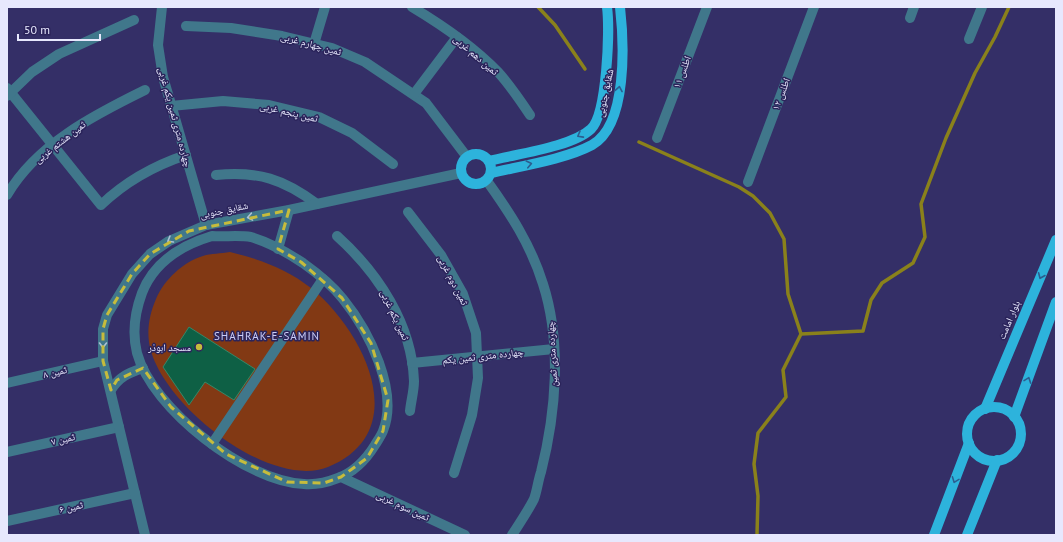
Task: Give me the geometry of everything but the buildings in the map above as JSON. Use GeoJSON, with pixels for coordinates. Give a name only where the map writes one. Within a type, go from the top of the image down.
{"type":"FeatureCollection","features":[{"type":"Feature","properties":{"kind":"main road","name":"شقایق جنوبی"},"geometry":{"type":"LineString","coordinates":[[489,161],[554,146],[572,140],[590,130],[594,124],[602,96],[608,55],[610,24],[607,7]]}},
{"type":"Feature","properties":{"kind":"main road","name":"شقایق جنوبی"},"geometry":{"type":"LineString","coordinates":[[489,177],[593,145],[605,133],[612,123],[615,113],[622,69],[622,23],[620,7]]}},
{"type":"Feature","properties":{"kind":"main road"},"geometry":{"type":"LineString","coordinates":[[479,154],[489,161],[489,177],[480,184],[472,184],[466,181],[461,173],[462,164],[467,157],[479,154]]}},
{"type":"Feature","properties":{"kind":"main road","name":"بلوار امامت"},"geometry":{"type":"LineString","coordinates":[[985,409],[1056,240]]}},
{"type":"Feature","properties":{"kind":"main road"},"geometry":{"type":"LineString","coordinates":[[1014,417],[1056,302]]}},
{"type":"Feature","properties":{"kind":"main road"},"geometry":{"type":"LineString","coordinates":[[994,407],[1007,410],[1014,417],[1020,430],[1017,447],[1005,458],[988,460],[980,457],[973,451],[967,434],[968,425],[973,417],[980,411],[994,407]]}},
{"type":"Feature","properties":{"kind":"main road"},"geometry":{"type":"LineString","coordinates":[[934,535],[969,443]]}},
{"type":"Feature","properties":{"kind":"main road"},"geometry":{"type":"LineString","coordinates":[[968,535],[997,460]]}},
{"type":"Feature","properties":{"kind":"street","name":"چهارده متری ثمین یکم غربی"},"geometry":{"type":"LineString","coordinates":[[162,7],[158,45],[171,106],[206,225]]}},
{"type":"Feature","properties":{"kind":"street"},"geometry":{"type":"LineString","coordinates":[[314,44],[325,7]]}},
{"type":"Feature","properties":{"kind":"street","name":"ثمین دهم غربی"},"geometry":{"type":"LineString","coordinates":[[412,7],[440,24],[497,72],[513,90],[530,115]]}},
{"type":"Feature","properties":{"kind":"street","name":"اطلس ۱۱"},"geometry":{"type":"LineString","coordinates":[[657,138],[707,7]]}},
{"type":"Feature","properties":{"kind":"street","name":"اطلس ۱۲"},"geometry":{"type":"LineString","coordinates":[[748,182],[814,7]]}},
{"type":"Feature","properties":{"kind":"street"},"geometry":{"type":"LineString","coordinates":[[910,18],[914,7]]}},
{"type":"Feature","properties":{"kind":"street"},"geometry":{"type":"LineString","coordinates":[[969,39],[982,7]]}},
{"type":"Feature","properties":{"kind":"street"},"geometry":{"type":"LineString","coordinates":[[134,20],[59,54],[32,72],[8,92],[101,206],[118,189],[140,175],[186,155]]}},
{"type":"Feature","properties":{"kind":"street","name":"ثمین چهارم غربی"},"geometry":{"type":"LineString","coordinates":[[186,26],[231,28],[282,36],[332,48],[365,62],[426,103],[467,157]]}},
{"type":"Feature","properties":{"kind":"street"},"geometry":{"type":"LineString","coordinates":[[414,94],[457,38]]}},
{"type":"Feature","properties":{"kind":"street","name":"ثمین هشتم غربی"},"geometry":{"type":"LineString","coordinates":[[7,195],[18,178],[52,146],[81,124],[145,90]]}},
{"type":"Feature","properties":{"kind":"street","name":"ثمین پنجم غربی"},"geometry":{"type":"LineString","coordinates":[[171,106],[223,101],[269,105],[319,117],[352,133],[393,164]]}},
{"type":"Feature","properties":{"kind":"street","name":"شقایق جنوبی"},"geometry":{"type":"LineString","coordinates":[[145,535],[104,361],[103,329],[107,315],[118,294],[132,274],[150,254],[169,241],[206,225],[289,210],[461,173]]}},
{"type":"Feature","properties":{"kind":"street"},"geometry":{"type":"LineString","coordinates":[[216,175],[250,174],[272,178],[295,188],[317,204]]}},
{"type":"Feature","properties":{"kind":"street","name":"چهارده متری ثمین"},"geometry":{"type":"LineString","coordinates":[[489,177],[534,260],[543,285],[550,315],[554,349],[554,392],[548,446],[534,499],[512,535]]}},
{"type":"Feature","properties":{"kind":"street"},"geometry":{"type":"LineString","coordinates":[[278,249],[289,210]]}},
{"type":"Feature","properties":{"kind":"street","name":"ثمین دوم غربی"},"geometry":{"type":"LineString","coordinates":[[408,212],[441,255],[463,294],[476,333],[478,378],[472,415],[454,473]]}},
{"type":"Feature","properties":{"kind":"street"},"geometry":{"type":"LineString","coordinates":[[212,236],[250,237],[278,249],[302,262],[323,278],[342,298],[358,320],[371,343],[381,369],[388,400],[383,431],[367,458],[341,477],[324,483],[305,484],[287,482],[247,466],[212,444],[188,425],[171,407],[143,368],[137,353],[134,330],[137,307],[145,286],[162,263],[185,246],[212,236]]}},
{"type":"Feature","properties":{"kind":"street","name":"ثمین یکم غربی"},"geometry":{"type":"LineString","coordinates":[[337,236],[353,250],[388,296],[408,339],[414,382],[410,411]]}},
{"type":"Feature","properties":{"kind":"street"},"geometry":{"type":"LineString","coordinates":[[212,444],[323,278]]}},
{"type":"Feature","properties":{"kind":"street","name":"چهارده متری ثمین یکم"},"geometry":{"type":"LineString","coordinates":[[412,363],[554,349]]}},
{"type":"Feature","properties":{"kind":"street","name":"ثمین ۸"},"geometry":{"type":"LineString","coordinates":[[7,383],[104,361]]}},
{"type":"Feature","properties":{"kind":"street"},"geometry":{"type":"LineString","coordinates":[[111,390],[117,380],[129,372],[143,368]]}},
{"type":"Feature","properties":{"kind":"street","name":"ثمین ۷"},"geometry":{"type":"LineString","coordinates":[[7,452],[119,426]]}},
{"type":"Feature","properties":{"kind":"street","name":"ثمین سوم غربی"},"geometry":{"type":"LineString","coordinates":[[341,477],[465,535]]}},
{"type":"Feature","properties":{"kind":"street","name":"ثمین ۶"},"geometry":{"type":"LineString","coordinates":[[7,521],[135,493]]}},
{"type":"Feature","properties":{"kind":"highlighted area"},"geometry":{"type":"Polygon","coordinates":[[[289,210],[278,249],[301,262],[342,298],[371,343],[388,400],[383,431],[367,458],[341,477],[324,483],[287,482],[226,454],[171,407],[143,368],[117,380],[111,390],[103,361],[103,329],[107,315],[132,274],[150,254],[189,231],[289,210]]]}},
{"type":"Feature","properties":{"kind":"shaded area"},"geometry":{"type":"Polygon","coordinates":[[[230,252],[252,258],[282,270],[302,281],[330,306],[348,329],[362,354],[372,380],[375,406],[369,430],[354,451],[328,467],[304,471],[276,466],[248,454],[219,436],[194,414],[172,390],[157,365],[148,336],[151,315],[159,292],[181,267],[188,263],[209,254],[230,252]]]}},
{"type":"Feature","properties":{"kind":"waterway"},"geometry":{"type":"LineString","coordinates":[[538,7],[555,25],[585,69]]}},
{"type":"Feature","properties":{"kind":"waterway"},"geometry":{"type":"LineString","coordinates":[[757,535],[758,496],[754,464],[758,433],[786,397],[783,370],[801,334],[863,331],[871,300],[882,283],[913,263],[925,237],[921,204],[946,138],[975,73],[995,37],[1009,7]]}},
{"type":"Feature","properties":{"kind":"waterway"},"geometry":{"type":"LineString","coordinates":[[639,142],[739,187],[753,196],[770,213],[784,239],[788,294],[801,334]]}},
{"type":"Feature","properties":{"kind":"place","name":"مسجد ابوذر"},"geometry":{"type":"Point","coordinates":[199,347]}},
{"type":"Feature","properties":{"kind":"district","name":"SHAHRAK-E-SAMIN"},"geometry":{"type":"Point","coordinates":[267,336]}}]}
